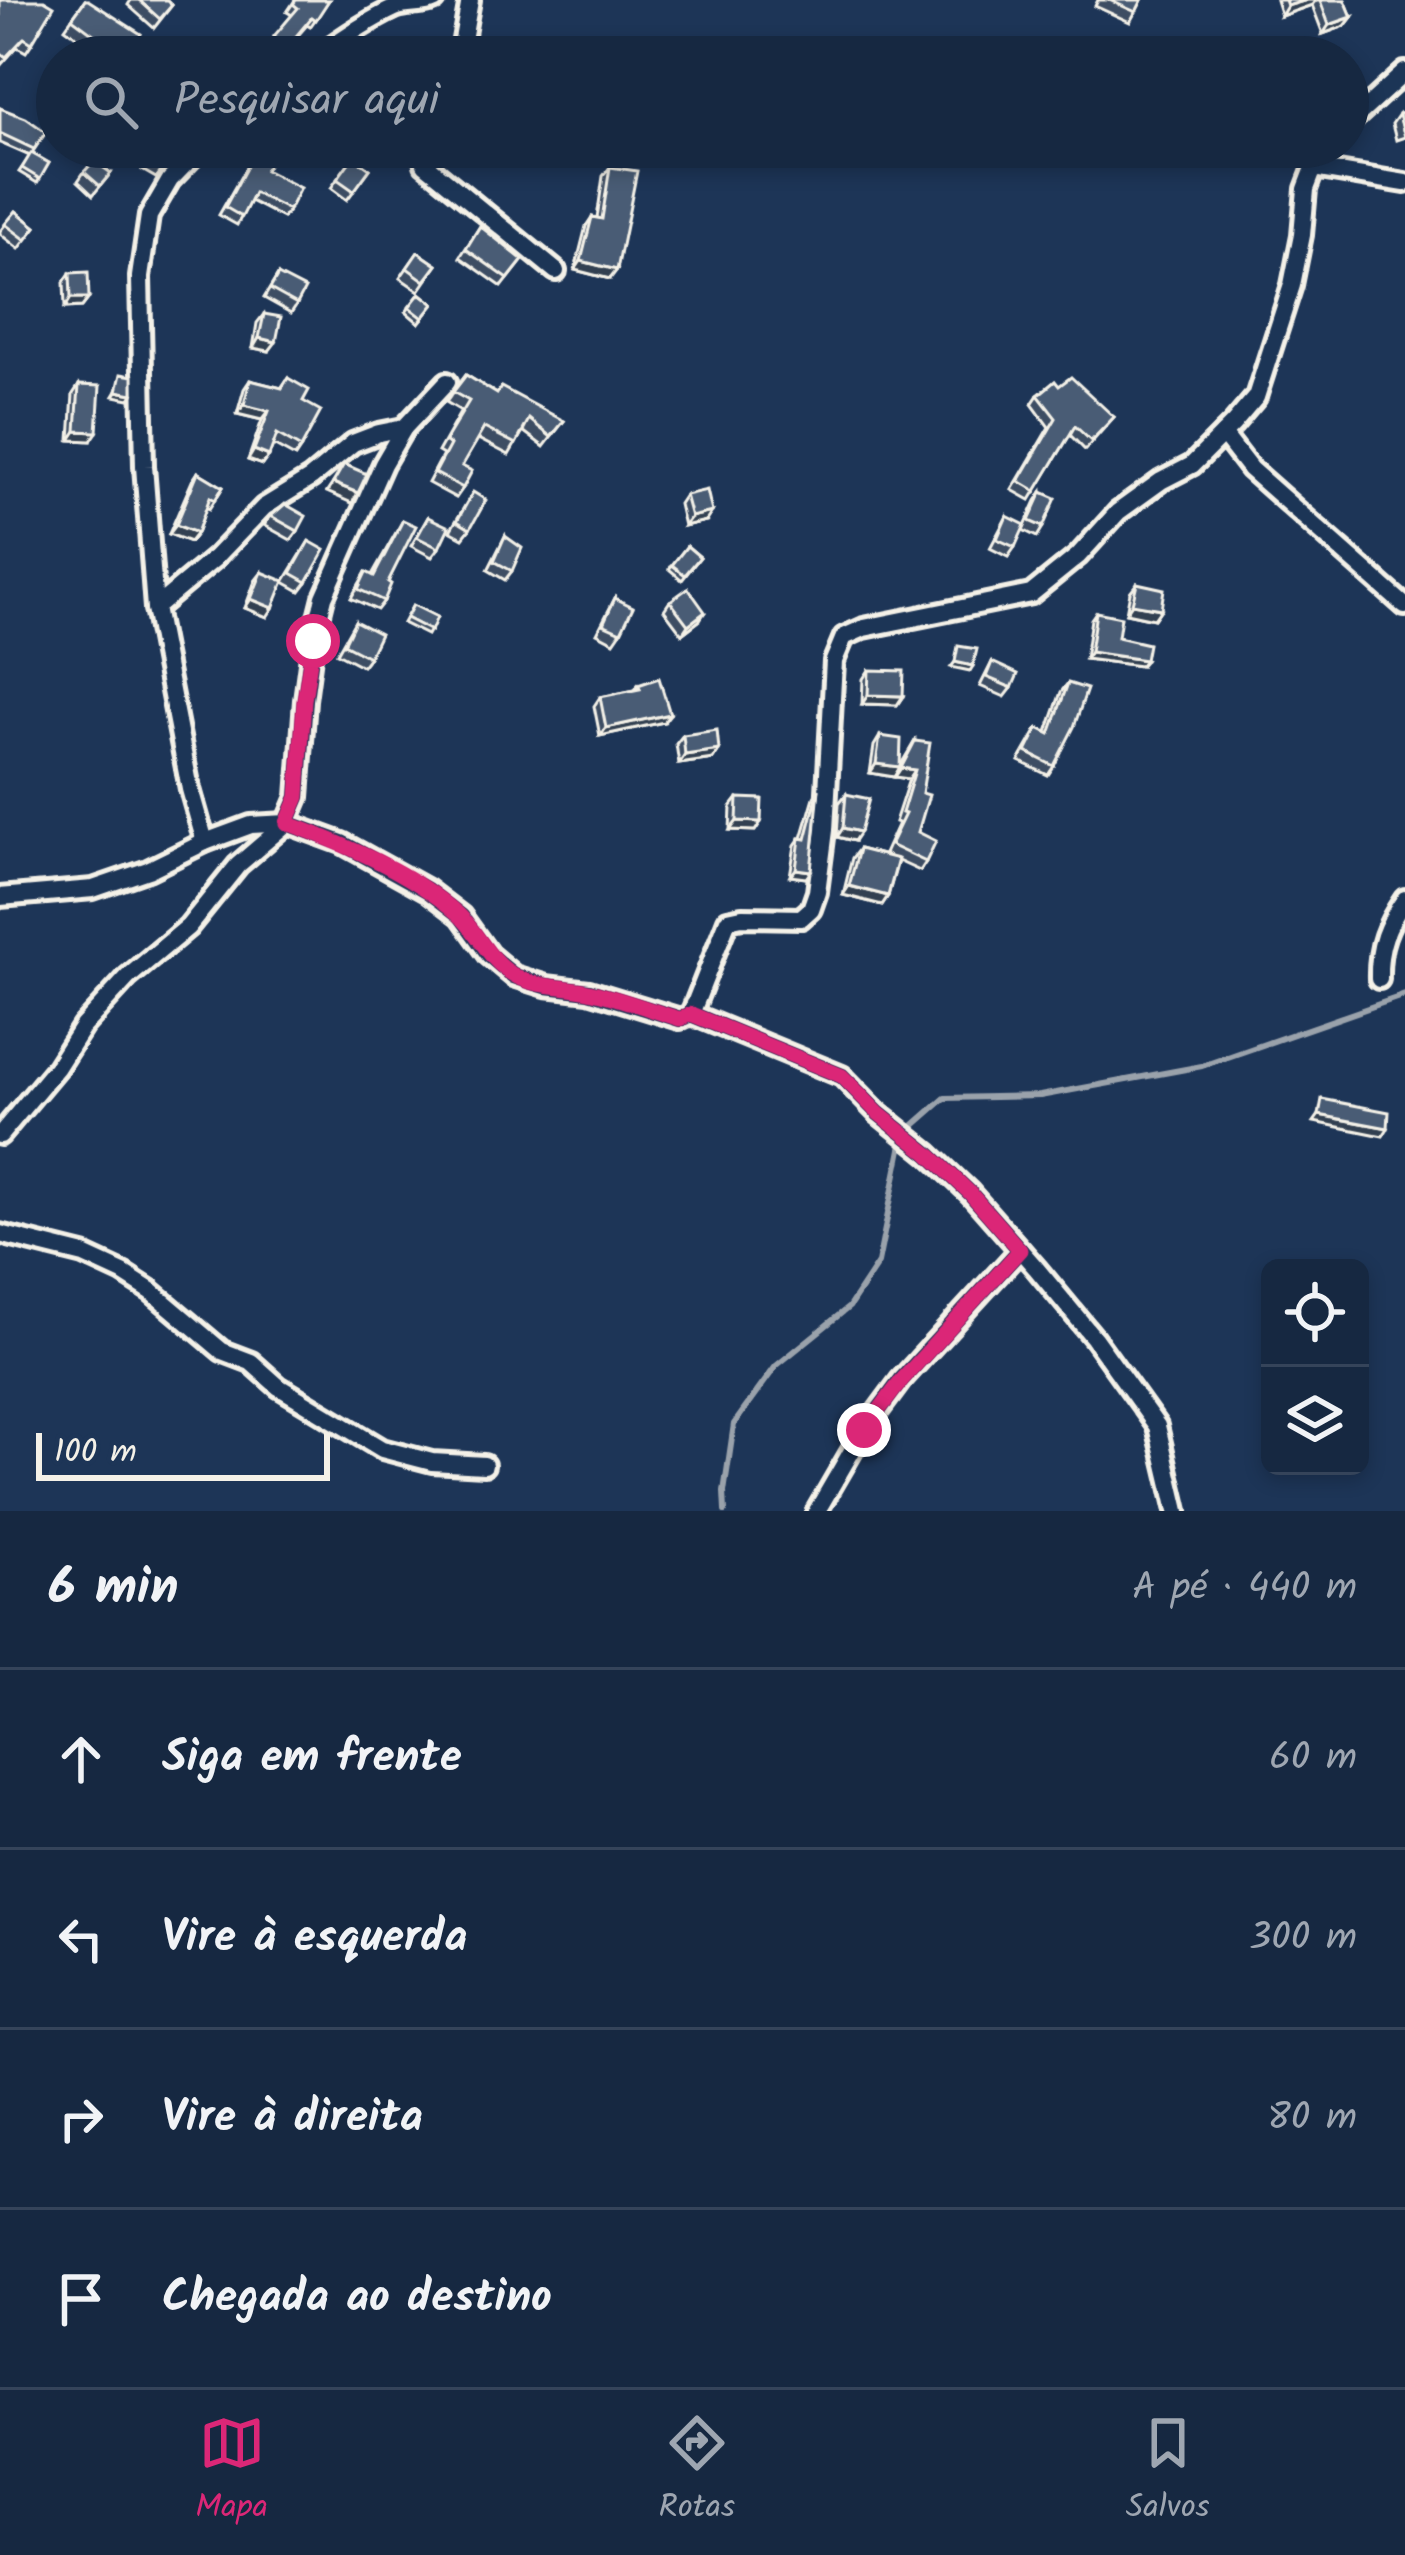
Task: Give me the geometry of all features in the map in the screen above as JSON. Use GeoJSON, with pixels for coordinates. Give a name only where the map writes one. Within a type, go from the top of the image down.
{"type":"FeatureCollection","features":[{"type":"Feature","properties":{"kind":"street"},"geometry":{"type":"LineString","coordinates":[[345,36],[401,5],[435,0]]}},
{"type":"Feature","properties":{"kind":"street"},"geometry":{"type":"LineString","coordinates":[[464,36],[470,0]]}},
{"type":"Feature","properties":{"kind":"street"},"geometry":{"type":"LineString","coordinates":[[1369,105],[1405,72]]}},
{"type":"Feature","properties":{"kind":"street"},"geometry":{"type":"LineString","coordinates":[[182,168],[149,216],[140,277],[144,466],[155,608],[205,842]]}},
{"type":"Feature","properties":{"kind":"street"},"geometry":{"type":"LineString","coordinates":[[430,168],[556,272]]}},
{"type":"Feature","properties":{"kind":"street"},"geometry":{"type":"LineString","coordinates":[[0,897],[93,889],[251,825],[287,823],[342,843],[428,890],[461,916],[489,955],[514,976],[589,991],[680,1019],[691,1014],[728,920],[801,918],[811,910],[825,830],[834,661],[844,637],[864,628],[1031,593],[1078,556],[1118,512],[1160,481],[1192,465],[1256,397],[1292,284],[1306,188],[1314,168]]}},
{"type":"Feature","properties":{"kind":"street"},"geometry":{"type":"LineString","coordinates":[[1320,168],[1405,183]]}},
{"type":"Feature","properties":{"kind":"street"},"geometry":{"type":"LineString","coordinates":[[0,1135],[57,1067],[82,1026],[128,977],[188,927],[238,865],[287,823],[298,797],[304,700],[324,597],[383,464],[404,428],[447,382]]}},
{"type":"Feature","properties":{"kind":"street"},"geometry":{"type":"LineString","coordinates":[[155,608],[215,558],[264,506],[311,478],[353,443],[404,428]]}},
{"type":"Feature","properties":{"kind":"street"},"geometry":{"type":"LineString","coordinates":[[1222,434],[1250,470],[1405,606]]}},
{"type":"Feature","properties":{"kind":"street"},"geometry":{"type":"LineString","coordinates":[[1379,979],[1378,953],[1388,923],[1405,899]]}},
{"type":"Feature","properties":{"kind":"street"},"geometry":{"type":"LineString","coordinates":[[691,1014],[842,1076],[970,1193],[1094,1338],[1157,1426],[1177,1511]]}},
{"type":"Feature","properties":{"kind":"street"},"geometry":{"type":"LineString","coordinates":[[0,1234],[84,1255],[123,1273],[222,1351],[251,1362],[279,1388],[382,1449],[432,1462],[484,1465]]}},
{"type":"Feature","properties":{"kind":"street"},"geometry":{"type":"LineString","coordinates":[[818,1511],[864,1430],[902,1380],[1020,1250]]}},
{"type":"Feature","properties":{"kind":"building"},"geometry":{"type":"Polygon","coordinates":[[[0,0],[44,0],[54,6],[32,43],[24,38],[6,57],[0,52],[0,0]]]}},
{"type":"Feature","properties":{"kind":"building"},"geometry":{"type":"Polygon","coordinates":[[[88,0],[141,34],[94,36],[72,18],[88,0]]]}},
{"type":"Feature","properties":{"kind":"building"},"geometry":{"type":"Polygon","coordinates":[[[139,0],[167,0],[172,5],[160,19],[139,0]]]}},
{"type":"Feature","properties":{"kind":"building"},"geometry":{"type":"Polygon","coordinates":[[[296,0],[329,0],[316,20],[312,17],[296,36],[274,36],[298,8],[293,4],[296,0]]]}},
{"type":"Feature","properties":{"kind":"building"},"geometry":{"type":"Polygon","coordinates":[[[1109,0],[1142,0],[1136,12],[1109,0]]]}},
{"type":"Feature","properties":{"kind":"building"},"geometry":{"type":"Polygon","coordinates":[[[1320,0],[1345,0],[1352,17],[1329,25],[1320,0]]]}},
{"type":"Feature","properties":{"kind":"building"},"geometry":{"type":"Polygon","coordinates":[[[0,108],[36,125],[36,146],[34,149],[0,133],[0,108]]]}},
{"type":"Feature","properties":{"kind":"building"},"geometry":{"type":"Polygon","coordinates":[[[31,153],[36,156],[36,168],[46,168],[40,179],[22,168],[31,153]]]}},
{"type":"Feature","properties":{"kind":"building"},"geometry":{"type":"Polygon","coordinates":[[[104,168],[111,173],[100,186],[84,172],[104,168]]]}},
{"type":"Feature","properties":{"kind":"building"},"geometry":{"type":"Polygon","coordinates":[[[246,168],[266,168],[300,188],[289,210],[254,193],[242,217],[225,207],[246,168]]]}},
{"type":"Feature","properties":{"kind":"building"},"geometry":{"type":"Polygon","coordinates":[[[345,168],[370,169],[354,191],[337,179],[345,168]]]}},
{"type":"Feature","properties":{"kind":"building"},"geometry":{"type":"Polygon","coordinates":[[[610,168],[637,171],[617,270],[581,261],[592,217],[602,219],[610,168]]]}},
{"type":"Feature","properties":{"kind":"building"},"geometry":{"type":"Polygon","coordinates":[[[16,211],[36,227],[26,240],[5,224],[16,211]]]}},
{"type":"Feature","properties":{"kind":"building"},"geometry":{"type":"Polygon","coordinates":[[[480,226],[523,260],[508,279],[466,249],[480,226]]]}},
{"type":"Feature","properties":{"kind":"building"},"geometry":{"type":"Polygon","coordinates":[[[418,252],[437,265],[425,281],[407,268],[418,252]]]}},
{"type":"Feature","properties":{"kind":"building"},"geometry":{"type":"Polygon","coordinates":[[[88,272],[89,298],[71,298],[70,273],[88,272]]]}},
{"type":"Feature","properties":{"kind":"building"},"geometry":{"type":"Polygon","coordinates":[[[278,275],[305,289],[297,304],[270,289],[278,275]]]}},
{"type":"Feature","properties":{"kind":"building"},"geometry":{"type":"Polygon","coordinates":[[[420,293],[434,304],[423,318],[409,307],[420,293]]]}},
{"type":"Feature","properties":{"kind":"building"},"geometry":{"type":"Polygon","coordinates":[[[264,314],[281,317],[276,342],[259,338],[264,314]]]}},
{"type":"Feature","properties":{"kind":"building"},"geometry":{"type":"Polygon","coordinates":[[[121,374],[133,376],[133,394],[117,391],[121,374]]]}},
{"type":"Feature","properties":{"kind":"building"},"geometry":{"type":"Polygon","coordinates":[[[466,375],[497,394],[501,387],[564,421],[551,437],[529,419],[516,444],[484,428],[462,466],[472,471],[463,488],[435,473],[450,445],[445,441],[469,401],[453,392],[466,375]]]}},
{"type":"Feature","properties":{"kind":"building"},"geometry":{"type":"Polygon","coordinates":[[[1071,377],[1114,417],[1091,441],[1075,426],[1036,491],[1019,481],[1056,418],[1038,395],[1055,381],[1059,386],[1071,377]]]}},
{"type":"Feature","properties":{"kind":"building"},"geometry":{"type":"Polygon","coordinates":[[[288,378],[309,390],[303,401],[321,411],[301,448],[277,434],[269,456],[254,450],[269,411],[244,405],[250,380],[282,388],[288,378]]]}},
{"type":"Feature","properties":{"kind":"building"},"geometry":{"type":"Polygon","coordinates":[[[79,385],[100,386],[97,432],[76,431],[79,385]]]}},
{"type":"Feature","properties":{"kind":"building"},"geometry":{"type":"Polygon","coordinates":[[[344,464],[367,474],[358,493],[333,483],[344,464]]]}},
{"type":"Feature","properties":{"kind":"building"},"geometry":{"type":"Polygon","coordinates":[[[198,472],[223,487],[215,500],[210,497],[197,533],[176,525],[198,472]]]}},
{"type":"Feature","properties":{"kind":"building"},"geometry":{"type":"Polygon","coordinates":[[[707,490],[712,512],[691,517],[685,495],[707,490]]]}},
{"type":"Feature","properties":{"kind":"building"},"geometry":{"type":"Polygon","coordinates":[[[473,492],[486,500],[470,529],[457,521],[473,492]]]}},
{"type":"Feature","properties":{"kind":"building"},"geometry":{"type":"Polygon","coordinates":[[[1042,492],[1056,498],[1043,527],[1029,521],[1042,492]]]}},
{"type":"Feature","properties":{"kind":"building"},"geometry":{"type":"Polygon","coordinates":[[[285,504],[306,516],[298,531],[271,516],[285,504]]]}},
{"type":"Feature","properties":{"kind":"building"},"geometry":{"type":"Polygon","coordinates":[[[1007,516],[1025,525],[1015,547],[997,539],[1007,516]]]}},
{"type":"Feature","properties":{"kind":"building"},"geometry":{"type":"Polygon","coordinates":[[[428,517],[449,527],[439,548],[417,537],[428,517]]]}},
{"type":"Feature","properties":{"kind":"building"},"geometry":{"type":"Polygon","coordinates":[[[403,520],[416,526],[388,582],[384,601],[358,589],[366,572],[374,576],[403,520]]]}},
{"type":"Feature","properties":{"kind":"building"},"geometry":{"type":"Polygon","coordinates":[[[505,536],[522,548],[512,571],[494,561],[505,536]]]}},
{"type":"Feature","properties":{"kind":"building"},"geometry":{"type":"Polygon","coordinates":[[[309,541],[325,550],[307,582],[291,573],[309,541]]]}},
{"type":"Feature","properties":{"kind":"building"},"geometry":{"type":"Polygon","coordinates":[[[687,546],[700,557],[685,575],[672,565],[687,546]]]}},
{"type":"Feature","properties":{"kind":"building"},"geometry":{"type":"Polygon","coordinates":[[[262,572],[284,581],[273,608],[251,599],[262,572]]]}},
{"type":"Feature","properties":{"kind":"building"},"geometry":{"type":"Polygon","coordinates":[[[1137,583],[1164,589],[1161,609],[1132,604],[1137,583]]]}},
{"type":"Feature","properties":{"kind":"building"},"geometry":{"type":"Polygon","coordinates":[[[688,588],[705,612],[688,625],[670,601],[688,588]]]}},
{"type":"Feature","properties":{"kind":"building"},"geometry":{"type":"Polygon","coordinates":[[[615,598],[633,607],[621,632],[603,624],[615,598]]]}},
{"type":"Feature","properties":{"kind":"building"},"geometry":{"type":"Polygon","coordinates":[[[413,605],[437,617],[431,631],[406,618],[413,605]]]}},
{"type":"Feature","properties":{"kind":"building"},"geometry":{"type":"Polygon","coordinates":[[[1096,612],[1121,617],[1118,637],[1148,644],[1145,660],[1090,652],[1096,612]]]}},
{"type":"Feature","properties":{"kind":"building"},"geometry":{"type":"Polygon","coordinates":[[[355,621],[380,634],[369,657],[344,644],[355,621]]]}},
{"type":"Feature","properties":{"kind":"building"},"geometry":{"type":"Polygon","coordinates":[[[958,646],[977,649],[973,666],[955,662],[958,646]]]}},
{"type":"Feature","properties":{"kind":"building"},"geometry":{"type":"Polygon","coordinates":[[[992,662],[1018,674],[1012,688],[986,677],[992,662]]]}},
{"type":"Feature","properties":{"kind":"building"},"geometry":{"type":"Polygon","coordinates":[[[869,670],[904,671],[903,696],[868,695],[869,670]]]}},
{"type":"Feature","properties":{"kind":"building"},"geometry":{"type":"Polygon","coordinates":[[[659,678],[670,714],[606,728],[600,697],[640,689],[638,685],[659,678]]]}},
{"type":"Feature","properties":{"kind":"building"},"geometry":{"type":"Polygon","coordinates":[[[1068,683],[1087,689],[1054,766],[1026,752],[1038,728],[1050,734],[1068,683]]]}},
{"type":"Feature","properties":{"kind":"building"},"geometry":{"type":"Polygon","coordinates":[[[717,730],[719,750],[685,755],[683,735],[717,730]]]}},
{"type":"Feature","properties":{"kind":"building"},"geometry":{"type":"Polygon","coordinates":[[[880,736],[901,739],[900,767],[876,764],[880,736]]]}},
{"type":"Feature","properties":{"kind":"building"},"geometry":{"type":"Polygon","coordinates":[[[915,741],[930,743],[922,793],[929,795],[918,832],[936,841],[926,862],[890,845],[905,814],[915,770],[901,768],[915,741]]]}},
{"type":"Feature","properties":{"kind":"building"},"geometry":{"type":"Polygon","coordinates":[[[819,789],[811,871],[796,869],[800,838],[806,839],[819,789]]]}},
{"type":"Feature","properties":{"kind":"building"},"geometry":{"type":"Polygon","coordinates":[[[846,794],[869,799],[860,832],[843,828],[846,794]]]}},
{"type":"Feature","properties":{"kind":"building"},"geometry":{"type":"Polygon","coordinates":[[[738,798],[762,799],[761,822],[737,821],[738,798]]]}},
{"type":"Feature","properties":{"kind":"building"},"geometry":{"type":"Polygon","coordinates":[[[859,849],[898,859],[888,896],[849,886],[859,849]]]}},
{"type":"Feature","properties":{"kind":"building"},"geometry":{"type":"Polygon","coordinates":[[[1322,1099],[1389,1112],[1388,1128],[1319,1115],[1322,1099]]]}},
{"type":"Feature","properties":{"kind":"waterway"},"geometry":{"type":"LineString","coordinates":[[725,1511],[734,1424],[776,1366],[849,1307],[878,1263],[904,1134],[945,1098],[1040,1096],[1202,1066],[1405,995]]}},
{"type":"Feature","properties":{"kind":"route"},"geometry":{"type":"LineString","coordinates":[[313,641],[298,797],[287,823],[342,843],[428,890],[461,916],[489,955],[514,976],[589,991],[680,1019],[691,1014],[842,1076],[970,1193],[1020,1250],[902,1380],[864,1430]]}}]}
